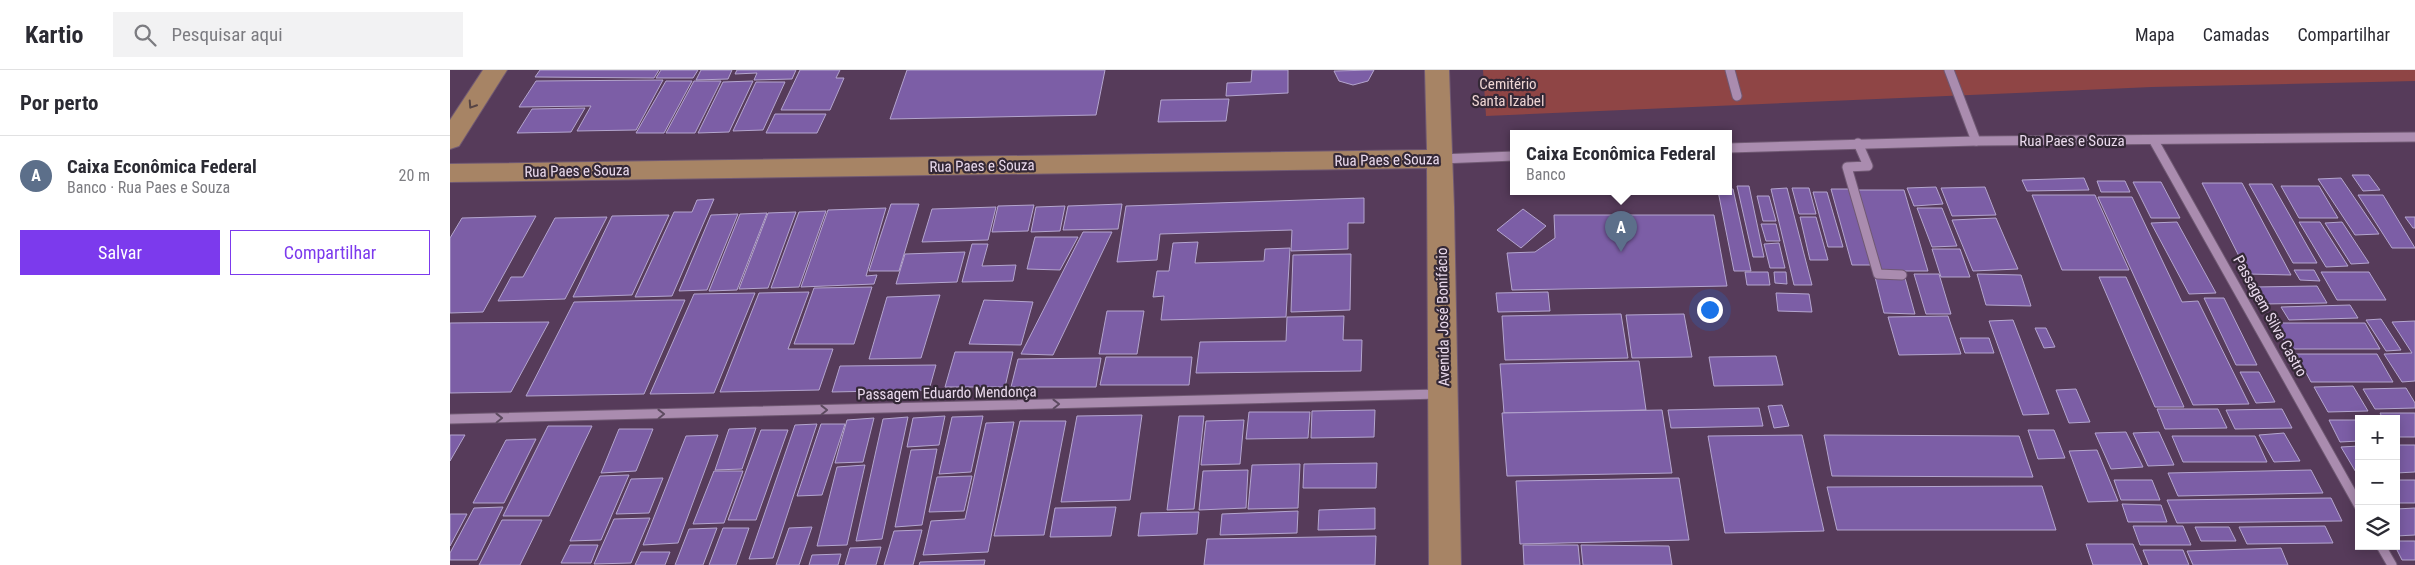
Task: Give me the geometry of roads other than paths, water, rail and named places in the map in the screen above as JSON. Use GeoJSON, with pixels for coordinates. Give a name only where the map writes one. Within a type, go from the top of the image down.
{"type":"FeatureCollection","features":[{"type":"Feature","properties":{"kind":"main road"},"geometry":{"type":"LineString","coordinates":[[450,140],[495,70]]}},
{"type":"Feature","properties":{"kind":"main road","name":"Avenida José Bonifácio"},"geometry":{"type":"LineString","coordinates":[[1437,70],[1438,159],[1441,208],[1445,565]]}},
{"type":"Feature","properties":{"kind":"main road","name":"Rua Paes e Souza"},"geometry":{"type":"LineString","coordinates":[[450,173],[1438,159]]}},
{"type":"Feature","properties":{"kind":"street"},"geometry":{"type":"LineString","coordinates":[[1730,70],[1737,96]]}},
{"type":"Feature","properties":{"kind":"street"},"geometry":{"type":"LineString","coordinates":[[1949,70],[1976,141]]}},
{"type":"Feature","properties":{"kind":"street","name":"Rua Paes e Souza"},"geometry":{"type":"LineString","coordinates":[[1732,148],[1976,141],[2415,138]]}},
{"type":"Feature","properties":{"kind":"street","name":"Passagem Silva Castro"},"geometry":{"type":"LineString","coordinates":[[2154,141],[2358,505]]}},
{"type":"Feature","properties":{"kind":"street"},"geometry":{"type":"LineString","coordinates":[[1858,143],[1868,166],[1847,166],[1878,274],[1902,275]]}},
{"type":"Feature","properties":{"kind":"street","name":"Rua Paes e Souza"},"geometry":{"type":"LineString","coordinates":[[1438,159],[1510,156]]}},
{"type":"Feature","properties":{"kind":"street","name":"Passagem Eduardo Mendonça"},"geometry":{"type":"LineString","coordinates":[[450,419],[1444,394]]}},
{"type":"Feature","properties":{"kind":"street"},"geometry":{"type":"LineString","coordinates":[[2384,550],[2392,565]]}},
{"type":"Feature","properties":{"kind":"place","name":"Caixa Econômica Federal"},"geometry":{"type":"Point","coordinates":[1621,252]}},
{"type":"Feature","properties":{"kind":"park label","name":"Cemitério Santa Izabel"},"geometry":{"type":"Point","coordinates":[1508,92]}}]}
